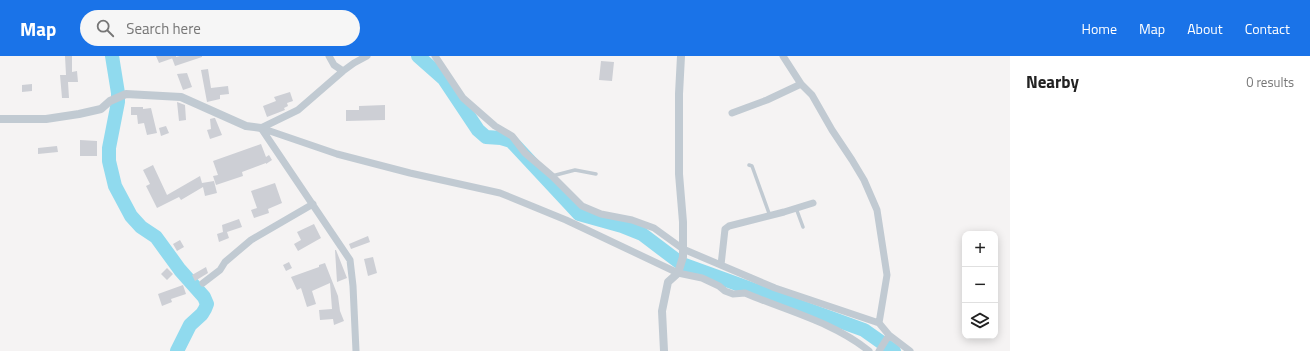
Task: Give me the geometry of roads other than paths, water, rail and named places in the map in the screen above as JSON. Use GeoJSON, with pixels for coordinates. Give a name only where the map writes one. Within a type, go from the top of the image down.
{"type":"FeatureCollection","features":[{"type":"Feature","properties":{"kind":"street"},"geometry":{"type":"LineString","coordinates":[[329,56],[334,65],[343,71]]}},
{"type":"Feature","properties":{"kind":"street"},"geometry":{"type":"LineString","coordinates":[[261,128],[298,110],[343,71],[367,56]]}},
{"type":"Feature","properties":{"kind":"street"},"geometry":{"type":"LineString","coordinates":[[435,56],[463,98],[495,126],[512,136],[525,153],[552,176],[582,206],[602,214],[632,220],[654,228],[683,249],[775,288],[879,323],[889,335],[910,351]]}},
{"type":"Feature","properties":{"kind":"street"},"geometry":{"type":"LineString","coordinates":[[664,351],[662,312],[668,282],[678,273],[683,257],[683,222],[679,174],[679,94],[681,56]]}},
{"type":"Feature","properties":{"kind":"street"},"geometry":{"type":"LineString","coordinates":[[783,56],[800,84],[812,95],[832,130],[852,160],[864,180],[877,210],[887,275],[879,323]]}},
{"type":"Feature","properties":{"kind":"street"},"geometry":{"type":"LineString","coordinates":[[732,113],[767,100],[800,84]]}},
{"type":"Feature","properties":{"kind":"street"},"geometry":{"type":"LineString","coordinates":[[0,119],[46,119],[79,114],[101,109],[110,101],[126,94],[181,97],[246,126],[261,128],[337,154],[410,174],[500,193],[566,220],[678,273],[702,278],[719,286],[725,291],[733,294],[744,293],[824,324],[843,333],[869,351]]}},
{"type":"Feature","properties":{"kind":"street"},"geometry":{"type":"LineString","coordinates":[[261,128],[350,260],[353,286],[356,351]]}},
{"type":"Feature","properties":{"kind":"street"},"geometry":{"type":"LineString","coordinates":[[721,265],[725,228],[814,203]]}},
{"type":"Feature","properties":{"kind":"street"},"geometry":{"type":"LineString","coordinates":[[204,283],[220,270],[225,262],[251,240],[313,204]]}},
{"type":"Feature","properties":{"kind":"street"},"geometry":{"type":"LineString","coordinates":[[879,351],[889,335]]}},
{"type":"Feature","properties":{"kind":"lane"},"geometry":{"type":"LineString","coordinates":[[749,165],[752,166],[770,216]]}},
{"type":"Feature","properties":{"kind":"lane"},"geometry":{"type":"LineString","coordinates":[[552,176],[575,170],[596,174]]}},
{"type":"Feature","properties":{"kind":"lane"},"geometry":{"type":"LineString","coordinates":[[796,208],[803,227]]}},
{"type":"Feature","properties":{"kind":"waterway"},"geometry":{"type":"LineString","coordinates":[[112,56],[118,102],[109,148],[109,161],[115,186],[131,216],[141,227],[156,237],[180,270],[204,297],[207,304],[202,314],[190,325],[177,351]]}},
{"type":"Feature","properties":{"kind":"waterway"},"geometry":{"type":"LineString","coordinates":[[418,56],[444,79],[478,130],[486,137],[501,138],[511,141],[579,214],[622,226],[642,234],[679,262]]}},
{"type":"Feature","properties":{"kind":"waterway"},"geometry":{"type":"LineString","coordinates":[[685,265],[864,330],[881,342]]}},
{"type":"Feature","properties":{"kind":"waterway"},"geometry":{"type":"LineString","coordinates":[[885,345],[894,351]]}}]}
